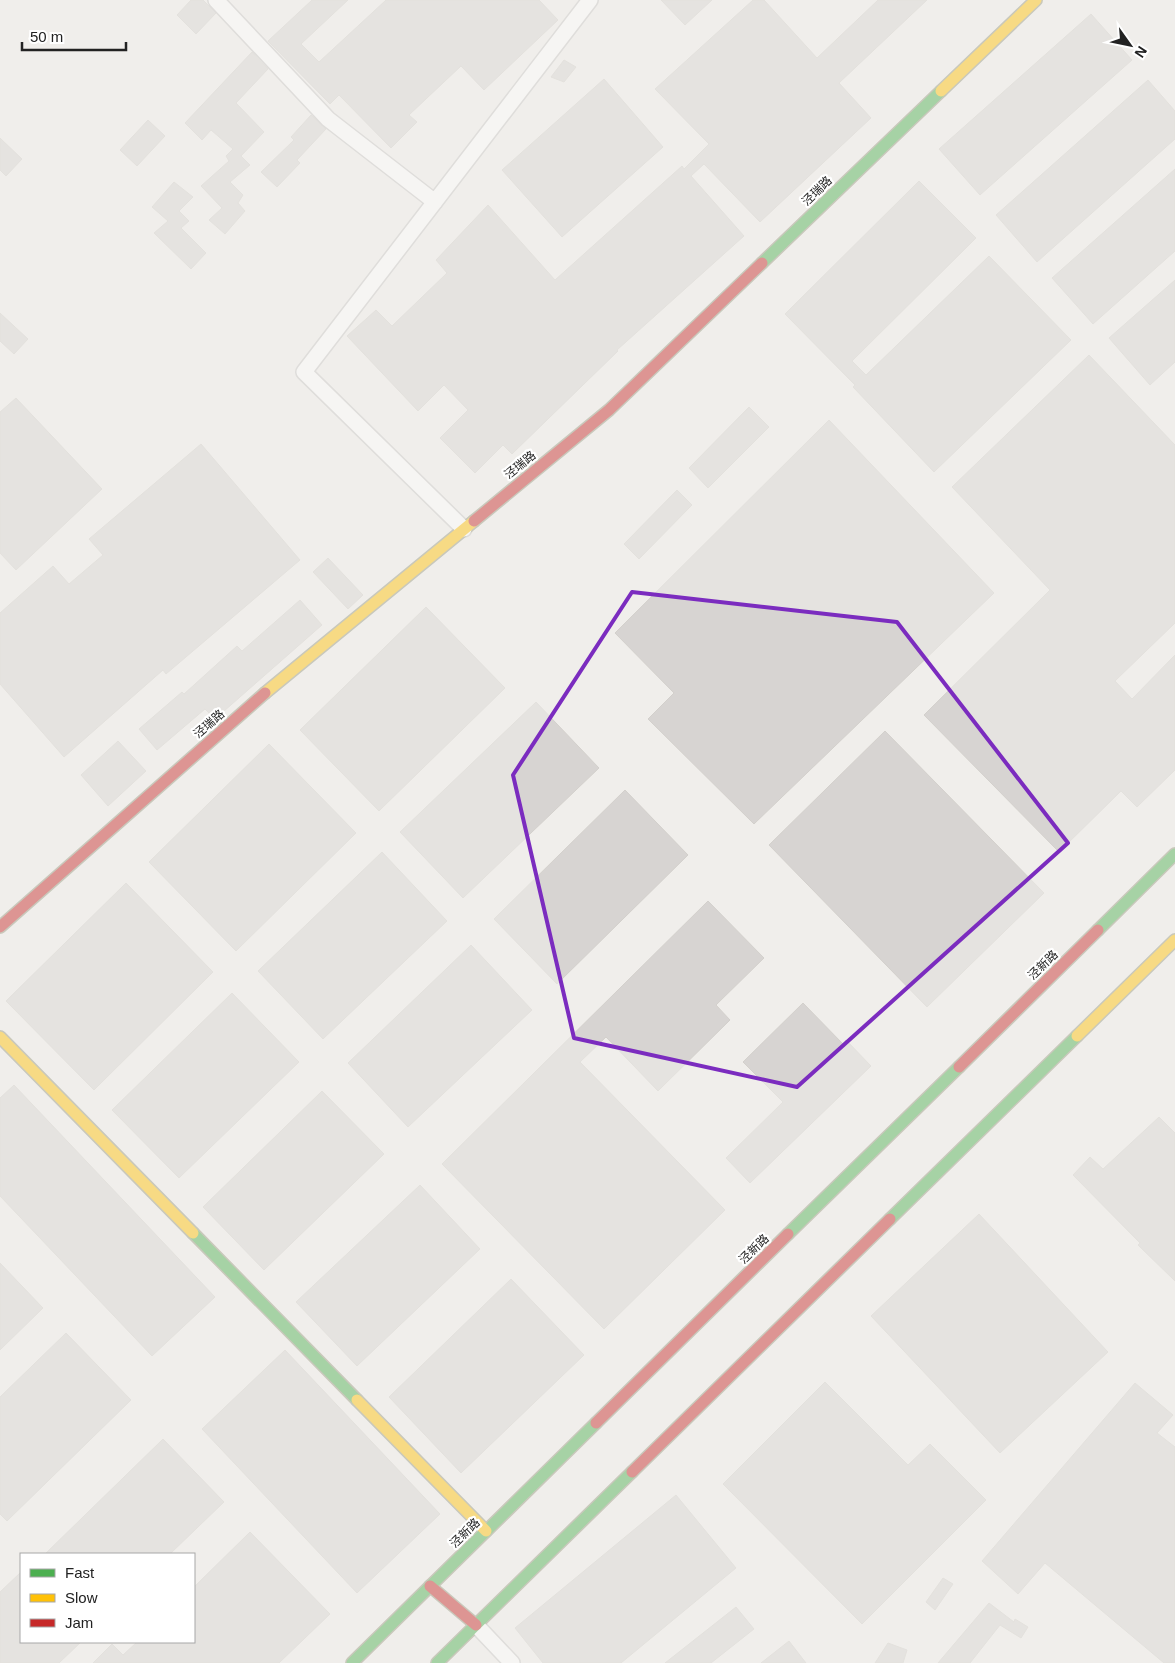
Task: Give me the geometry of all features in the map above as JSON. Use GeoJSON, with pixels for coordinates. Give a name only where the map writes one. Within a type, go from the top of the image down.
{"type":"FeatureCollection","features":[{"type":"Feature","properties":{"kind":"street"},"geometry":{"type":"LineString","coordinates":[[216,0],[328,119],[435,202]]}},
{"type":"Feature","properties":{"kind":"street"},"geometry":{"type":"LineString","coordinates":[[464,529],[304,372],[590,0]]}},
{"type":"Feature","properties":{"kind":"street","name":"泾瑞路"},"geometry":{"type":"LineString","coordinates":[[0,926],[278,682],[608,410],[1036,0]]}},
{"type":"Feature","properties":{"kind":"street","name":"泾新路"},"geometry":{"type":"LineString","coordinates":[[352,1663],[1175,854]]}},
{"type":"Feature","properties":{"kind":"street"},"geometry":{"type":"LineString","coordinates":[[437,1663],[1175,940]]}},
{"type":"Feature","properties":{"kind":"street"},"geometry":{"type":"LineString","coordinates":[[0,1037],[486,1531]]}},
{"type":"Feature","properties":{"kind":"street"},"geometry":{"type":"LineString","coordinates":[[430,1586],[476,1625],[512,1663]]}},
{"type":"Feature","properties":{"kind":"highlighted area"},"geometry":{"type":"Polygon","coordinates":[[[632,592],[897,622],[1068,843],[797,1087],[574,1038],[513,775],[632,592]]]}},
{"type":"Feature","properties":{"kind":"building"},"geometry":{"type":"Polygon","coordinates":[[[191,0],[203,0],[216,13],[196,34],[177,15],[191,0]]]}},
{"type":"Feature","properties":{"kind":"building"},"geometry":{"type":"Polygon","coordinates":[[[312,0],[348,0],[301,44],[319,62],[386,0],[539,0],[558,20],[484,90],[461,66],[409,115],[417,122],[391,148],[339,95],[330,104],[268,41],[312,0]]]}},
{"type":"Feature","properties":{"kind":"building"},"geometry":{"type":"Polygon","coordinates":[[[661,0],[712,0],[685,25],[661,0]]]}},
{"type":"Feature","properties":{"kind":"building"},"geometry":{"type":"Polygon","coordinates":[[[753,0],[764,0],[817,58],[878,0],[927,0],[839,83],[871,118],[760,222],[704,164],[691,176],[744,236],[617,350],[512,454],[503,445],[475,473],[440,438],[468,410],[444,385],[418,411],[347,336],[376,310],[392,326],[447,273],[436,260],[488,205],[555,280],[682,166],[684,169],[709,144],[655,89],[753,0]]]}},
{"type":"Feature","properties":{"kind":"building"},"geometry":{"type":"Polygon","coordinates":[[[1091,14],[1132,60],[980,195],[939,149],[1091,14]]]}},
{"type":"Feature","properties":{"kind":"building"},"geometry":{"type":"Polygon","coordinates":[[[252,52],[268,69],[236,103],[264,132],[241,156],[250,165],[230,182],[243,195],[238,203],[245,211],[225,234],[209,220],[222,208],[201,186],[229,161],[226,156],[233,149],[211,130],[202,140],[185,123],[252,52]]]}},
{"type":"Feature","properties":{"kind":"building"},"geometry":{"type":"Polygon","coordinates":[[[564,60],[576,67],[564,82],[551,77],[564,60]]]}},
{"type":"Feature","properties":{"kind":"building"},"geometry":{"type":"Polygon","coordinates":[[[604,79],[663,147],[562,237],[502,170],[604,79]]]}},
{"type":"Feature","properties":{"kind":"building"},"geometry":{"type":"Polygon","coordinates":[[[1148,80],[1175,111],[1175,139],[1037,262],[996,215],[1148,80]]]}},
{"type":"Feature","properties":{"kind":"building"},"geometry":{"type":"Polygon","coordinates":[[[311,115],[326,129],[297,160],[300,163],[277,187],[261,172],[294,140],[291,137],[311,115]]]}},
{"type":"Feature","properties":{"kind":"building"},"geometry":{"type":"Polygon","coordinates":[[[148,120],[165,136],[137,166],[120,150],[148,120]]]}},
{"type":"Feature","properties":{"kind":"building"},"geometry":{"type":"Polygon","coordinates":[[[0,138],[22,159],[6,176],[0,170],[0,138]]]}},
{"type":"Feature","properties":{"kind":"building"},"geometry":{"type":"Polygon","coordinates":[[[1175,169],[1175,251],[1093,324],[1052,278],[1175,169]]]}},
{"type":"Feature","properties":{"kind":"building"},"geometry":{"type":"Polygon","coordinates":[[[919,181],[976,238],[852,361],[866,375],[989,256],[1071,340],[934,472],[853,387],[855,385],[785,314],[919,181]]]}},
{"type":"Feature","properties":{"kind":"building"},"geometry":{"type":"Polygon","coordinates":[[[174,182],[193,197],[179,211],[189,221],[181,228],[206,253],[191,269],[154,233],[168,221],[152,207],[174,182]]]}},
{"type":"Feature","properties":{"kind":"building"},"geometry":{"type":"Polygon","coordinates":[[[1175,280],[1175,362],[1150,385],[1109,338],[1175,280]]]}},
{"type":"Feature","properties":{"kind":"building"},"geometry":{"type":"Polygon","coordinates":[[[0,313],[28,339],[14,354],[0,341],[0,313]]]}},
{"type":"Feature","properties":{"kind":"building"},"geometry":{"type":"Polygon","coordinates":[[[1089,355],[1175,445],[1175,623],[1115,681],[1132,699],[1175,655],[1175,770],[1137,807],[1121,791],[1059,852],[924,715],[1050,590],[952,487],[1089,355]]]}},
{"type":"Feature","properties":{"kind":"building"},"geometry":{"type":"Polygon","coordinates":[[[16,398],[102,489],[16,570],[0,553],[0,412],[16,398]]]}},
{"type":"Feature","properties":{"kind":"building"},"geometry":{"type":"Polygon","coordinates":[[[749,407],[769,427],[708,488],[689,468],[749,407]]]}},
{"type":"Feature","properties":{"kind":"building"},"geometry":{"type":"Polygon","coordinates":[[[829,420],[994,593],[754,824],[648,719],[674,693],[615,633],[829,420]]]}},
{"type":"Feature","properties":{"kind":"building"},"geometry":{"type":"Polygon","coordinates":[[[201,444],[300,560],[166,674],[163,670],[64,757],[0,684],[0,613],[53,566],[69,584],[103,555],[89,539],[201,444]]]}},
{"type":"Feature","properties":{"kind":"building"},"geometry":{"type":"Polygon","coordinates":[[[677,490],[692,505],[639,559],[624,544],[677,490]]]}},
{"type":"Feature","properties":{"kind":"building"},"geometry":{"type":"Polygon","coordinates":[[[328,558],[363,595],[348,609],[313,572],[328,558]]]}},
{"type":"Feature","properties":{"kind":"building"},"geometry":{"type":"Polygon","coordinates":[[[300,600],[322,625],[215,719],[205,709],[157,750],[139,729],[182,692],[184,694],[237,646],[242,651],[300,600]]]}},
{"type":"Feature","properties":{"kind":"building"},"geometry":{"type":"Polygon","coordinates":[[[426,607],[505,688],[379,811],[300,730],[426,607]]]}},
{"type":"Feature","properties":{"kind":"building"},"geometry":{"type":"Polygon","coordinates":[[[536,702],[599,768],[463,898],[400,832],[536,702]]]}},
{"type":"Feature","properties":{"kind":"building"},"geometry":{"type":"Polygon","coordinates":[[[885,731],[1044,893],[927,1007],[769,845],[885,731]]]}},
{"type":"Feature","properties":{"kind":"building"},"geometry":{"type":"Polygon","coordinates":[[[118,741],[146,771],[108,806],[81,775],[118,741]]]}},
{"type":"Feature","properties":{"kind":"building"},"geometry":{"type":"Polygon","coordinates":[[[269,744],[356,833],[236,951],[149,862],[269,744]]]}},
{"type":"Feature","properties":{"kind":"building"},"geometry":{"type":"Polygon","coordinates":[[[625,790],[688,855],[557,984],[494,919],[625,790]]]}},
{"type":"Feature","properties":{"kind":"building"},"geometry":{"type":"Polygon","coordinates":[[[382,852],[447,921],[323,1039],[258,971],[382,852]]]}},
{"type":"Feature","properties":{"kind":"building"},"geometry":{"type":"Polygon","coordinates":[[[126,883],[213,972],[94,1090],[6,1001],[126,883]]]}},
{"type":"Feature","properties":{"kind":"building"},"geometry":{"type":"Polygon","coordinates":[[[708,901],[764,958],[716,1005],[730,1020],[658,1091],[606,1037],[580,1062],[725,1210],[604,1329],[442,1164],[708,901]]]}},
{"type":"Feature","properties":{"kind":"building"},"geometry":{"type":"Polygon","coordinates":[[[471,945],[532,1010],[408,1127],[348,1063],[471,945]]]}},
{"type":"Feature","properties":{"kind":"building"},"geometry":{"type":"Polygon","coordinates":[[[232,993],[299,1062],[179,1178],[112,1110],[232,993]]]}},
{"type":"Feature","properties":{"kind":"building"},"geometry":{"type":"Polygon","coordinates":[[[803,1003],[843,1044],[846,1040],[871,1066],[750,1183],[726,1158],[783,1102],[743,1062],[803,1003]]]}},
{"type":"Feature","properties":{"kind":"building"},"geometry":{"type":"Polygon","coordinates":[[[14,1085],[215,1297],[152,1356],[0,1196],[0,1098],[14,1085]]]}},
{"type":"Feature","properties":{"kind":"building"},"geometry":{"type":"Polygon","coordinates":[[[322,1091],[384,1154],[264,1270],[203,1207],[322,1091]]]}},
{"type":"Feature","properties":{"kind":"building"},"geometry":{"type":"Polygon","coordinates":[[[1159,1117],[1175,1133],[1175,1281],[1138,1245],[1140,1243],[1073,1175],[1090,1157],[1103,1169],[1159,1117]]]}},
{"type":"Feature","properties":{"kind":"building"},"geometry":{"type":"Polygon","coordinates":[[[420,1185],[480,1249],[357,1366],[296,1302],[420,1185]]]}},
{"type":"Feature","properties":{"kind":"building"},"geometry":{"type":"Polygon","coordinates":[[[979,1214],[1108,1352],[1000,1453],[871,1316],[979,1214]]]}},
{"type":"Feature","properties":{"kind":"building"},"geometry":{"type":"Polygon","coordinates":[[[0,1263],[43,1308],[0,1350],[0,1263]]]}},
{"type":"Feature","properties":{"kind":"building"},"geometry":{"type":"Polygon","coordinates":[[[511,1279],[584,1355],[461,1473],[389,1397],[511,1279]]]}},
{"type":"Feature","properties":{"kind":"building"},"geometry":{"type":"Polygon","coordinates":[[[66,1333],[131,1400],[7,1521],[0,1514],[0,1397],[66,1333]]]}},
{"type":"Feature","properties":{"kind":"building"},"geometry":{"type":"Polygon","coordinates":[[[285,1350],[440,1514],[357,1593],[202,1429],[285,1350]]]}},
{"type":"Feature","properties":{"kind":"building"},"geometry":{"type":"Polygon","coordinates":[[[825,1382],[908,1465],[930,1444],[986,1500],[862,1624],[723,1484],[825,1382]]]}},
{"type":"Feature","properties":{"kind":"building"},"geometry":{"type":"Polygon","coordinates":[[[1135,1383],[1173,1415],[1157,1433],[1175,1447],[1175,1663],[1164,1663],[1045,1563],[1018,1594],[982,1561],[1135,1383]]]}},
{"type":"Feature","properties":{"kind":"building"},"geometry":{"type":"Polygon","coordinates":[[[163,1439],[224,1502],[171,1553],[46,1553],[163,1439]]]}},
{"type":"Feature","properties":{"kind":"building"},"geometry":{"type":"Polygon","coordinates":[[[676,1495],[736,1568],[621,1663],[543,1663],[515,1628],[676,1495]]]}},
{"type":"Feature","properties":{"kind":"building"},"geometry":{"type":"Polygon","coordinates":[[[250,1532],[330,1614],[279,1663],[93,1663],[112,1644],[123,1655],[136,1643],[195,1643],[195,1586],[250,1532]]]}},
{"type":"Feature","properties":{"kind":"building"},"geometry":{"type":"Polygon","coordinates":[[[20,1573],[20,1643],[80,1643],[59,1663],[0,1663],[0,1592],[20,1573]]]}},
{"type":"Feature","properties":{"kind":"building"},"geometry":{"type":"Polygon","coordinates":[[[943,1578],[953,1584],[935,1610],[926,1602],[943,1578]]]}},
{"type":"Feature","properties":{"kind":"building"},"geometry":{"type":"Polygon","coordinates":[[[989,1603],[1014,1622],[1015,1619],[1028,1627],[1021,1638],[1000,1625],[970,1663],[938,1663],[989,1603]]]}},
{"type":"Feature","properties":{"kind":"building"},"geometry":{"type":"Polygon","coordinates":[[[736,1607],[754,1629],[711,1663],[665,1663],[736,1607]]]}},
{"type":"Feature","properties":{"kind":"building"},"geometry":{"type":"Polygon","coordinates":[[[789,1641],[806,1663],[761,1663],[789,1641]]]}},
{"type":"Feature","properties":{"kind":"building"},"geometry":{"type":"Polygon","coordinates":[[[888,1643],[907,1650],[903,1663],[875,1663],[888,1643]]]}},
{"type":"Feature","properties":{"kind":"traffic: fast"},"geometry":{"type":"LineString","coordinates":[[762,263],[941,91]]}},
{"type":"Feature","properties":{"kind":"traffic: fast"},"geometry":{"type":"LineString","coordinates":[[1098,930],[1175,854]]}},
{"type":"Feature","properties":{"kind":"traffic: fast"},"geometry":{"type":"LineString","coordinates":[[890,1219],[1077,1036]]}},
{"type":"Feature","properties":{"kind":"traffic: fast"},"geometry":{"type":"LineString","coordinates":[[788,1234],[959,1067]]}},
{"type":"Feature","properties":{"kind":"traffic: fast"},"geometry":{"type":"LineString","coordinates":[[193,1233],[357,1400]]}},
{"type":"Feature","properties":{"kind":"traffic: fast"},"geometry":{"type":"LineString","coordinates":[[352,1663],[596,1423]]}},
{"type":"Feature","properties":{"kind":"traffic: fast"},"geometry":{"type":"LineString","coordinates":[[437,1663],[632,1472]]}},
{"type":"Feature","properties":{"kind":"traffic: slow"},"geometry":{"type":"LineString","coordinates":[[941,91],[1036,0]]}},
{"type":"Feature","properties":{"kind":"traffic: slow"},"geometry":{"type":"LineString","coordinates":[[265,693],[474,521]]}},
{"type":"Feature","properties":{"kind":"traffic: slow"},"geometry":{"type":"LineString","coordinates":[[1077,1036],[1175,940]]}},
{"type":"Feature","properties":{"kind":"traffic: slow"},"geometry":{"type":"LineString","coordinates":[[0,1037],[193,1233]]}},
{"type":"Feature","properties":{"kind":"traffic: slow"},"geometry":{"type":"LineString","coordinates":[[357,1400],[486,1531]]}},
{"type":"Feature","properties":{"kind":"traffic: jam"},"geometry":{"type":"LineString","coordinates":[[474,521],[609,410],[762,263]]}},
{"type":"Feature","properties":{"kind":"traffic: jam"},"geometry":{"type":"LineString","coordinates":[[0,927],[265,693]]}},
{"type":"Feature","properties":{"kind":"traffic: jam"},"geometry":{"type":"LineString","coordinates":[[959,1067],[1098,930]]}},
{"type":"Feature","properties":{"kind":"traffic: jam"},"geometry":{"type":"LineString","coordinates":[[632,1472],[890,1219]]}},
{"type":"Feature","properties":{"kind":"traffic: jam"},"geometry":{"type":"LineString","coordinates":[[596,1423],[788,1234]]}},
{"type":"Feature","properties":{"kind":"traffic: jam"},"geometry":{"type":"LineString","coordinates":[[430,1586],[476,1625]]}}]}
